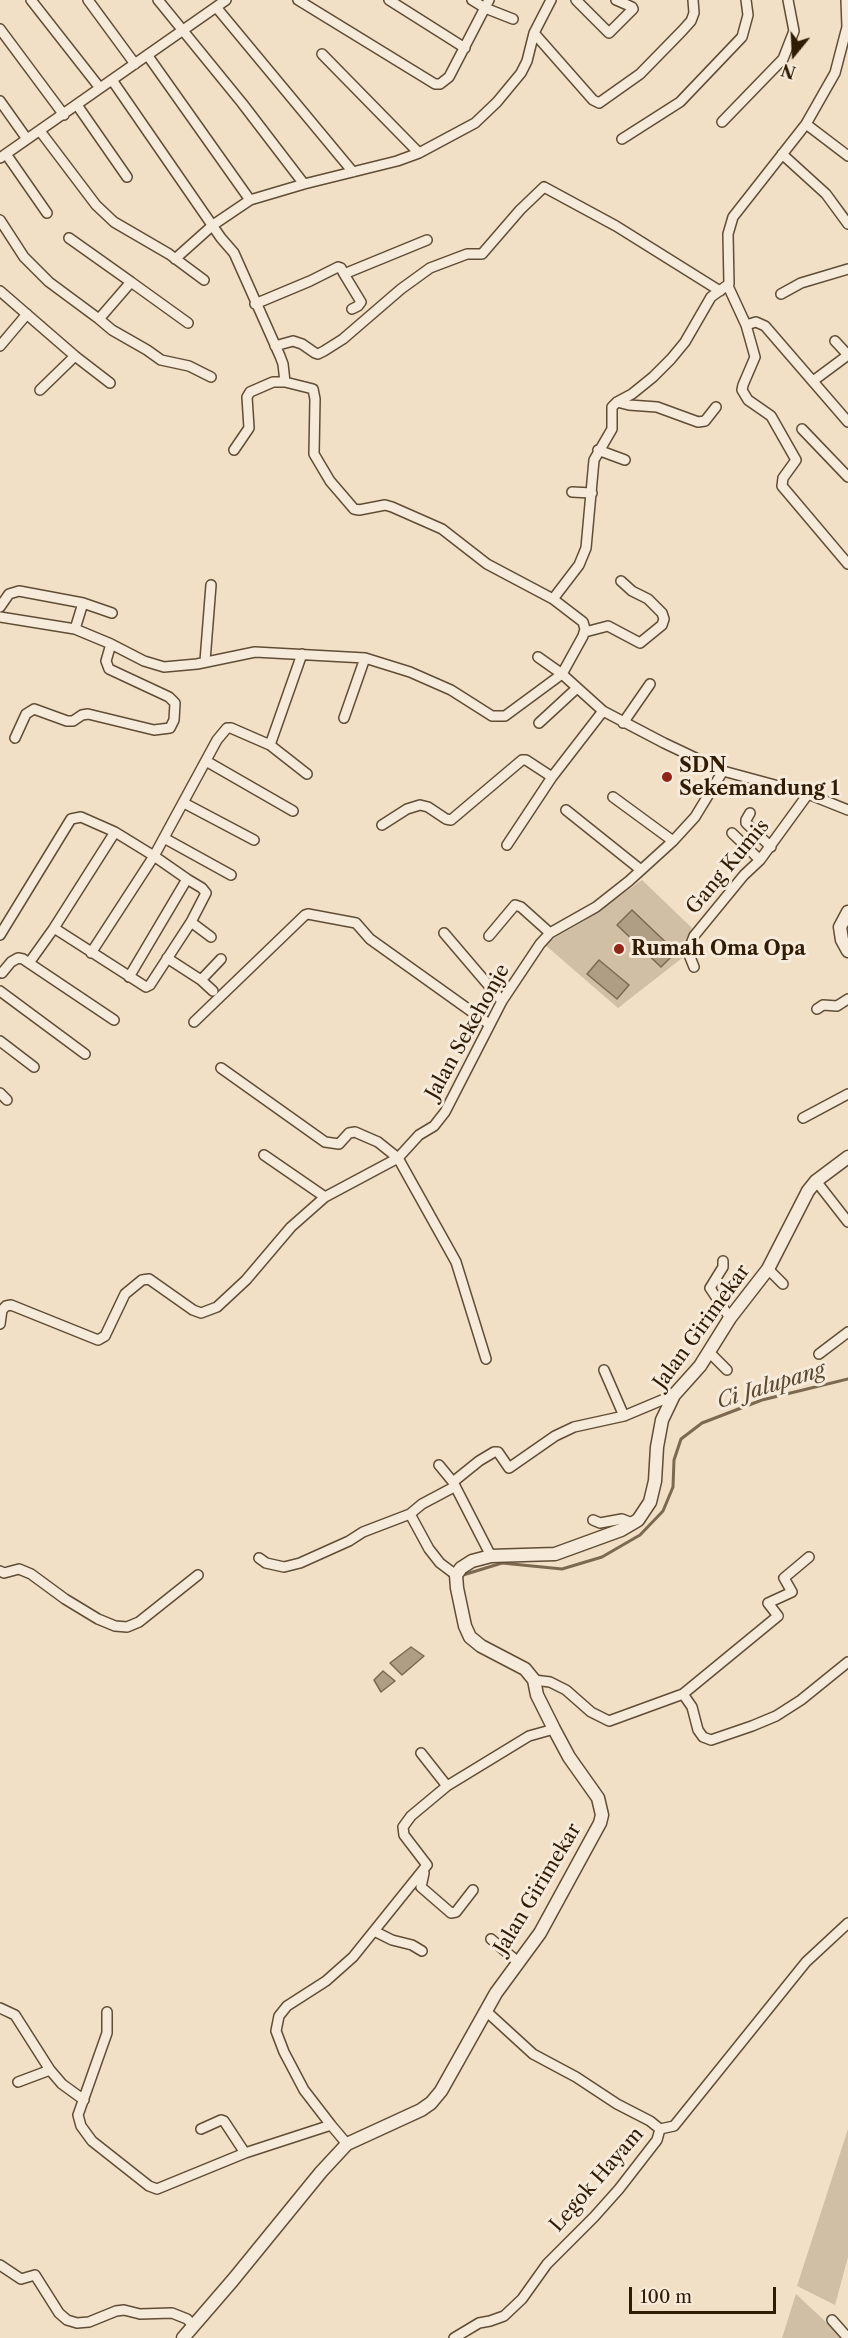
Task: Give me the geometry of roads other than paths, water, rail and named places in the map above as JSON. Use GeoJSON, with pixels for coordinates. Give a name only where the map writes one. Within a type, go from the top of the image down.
{"type":"FeatureCollection","features":[{"type":"Feature","properties":{"kind":"street"},"geometry":{"type":"LineString","coordinates":[[31,0],[100,88]]}},
{"type":"Feature","properties":{"kind":"street"},"geometry":{"type":"LineString","coordinates":[[88,0],[135,64]]}},
{"type":"Feature","properties":{"kind":"street"},"geometry":{"type":"LineString","coordinates":[[158,0],[304,184]]}},
{"type":"Feature","properties":{"kind":"street"},"geometry":{"type":"LineString","coordinates":[[47,213],[3,156],[225,0]]}},
{"type":"Feature","properties":{"kind":"street"},"geometry":{"type":"LineString","coordinates":[[298,0],[427,79],[440,84],[449,77],[487,4]]}},
{"type":"Feature","properties":{"kind":"street"},"geometry":{"type":"LineString","coordinates":[[389,0],[465,48]]}},
{"type":"Feature","properties":{"kind":"street"},"geometry":{"type":"LineString","coordinates":[[472,0],[487,4],[513,18]]}},
{"type":"Feature","properties":{"kind":"street"},"geometry":{"type":"LineString","coordinates":[[175,259],[213,225],[250,200],[397,161],[419,153],[475,123],[497,102],[521,73],[527,61],[534,33],[551,0]]}},
{"type":"Feature","properties":{"kind":"street"},"geometry":{"type":"LineString","coordinates":[[576,0],[609,33],[633,9],[616,0]]}},
{"type":"Feature","properties":{"kind":"street"},"geometry":{"type":"LineString","coordinates":[[534,33],[592,100],[599,103],[640,74],[682,32],[694,13],[693,0]]}},
{"type":"Feature","properties":{"kind":"street"},"geometry":{"type":"LineString","coordinates":[[622,139],[680,102],[742,37],[748,15],[746,0]]}},
{"type":"Feature","properties":{"kind":"street"},"geometry":{"type":"LineString","coordinates":[[722,122],[783,59],[794,31],[788,0]]}},
{"type":"Feature","properties":{"kind":"street"},"geometry":{"type":"LineString","coordinates":[[724,289],[728,234],[733,217],[806,123],[837,67],[847,27],[846,0]]}},
{"type":"Feature","properties":{"kind":"street"},"geometry":{"type":"LineString","coordinates":[[216,6],[352,172]]}},
{"type":"Feature","properties":{"kind":"street"},"geometry":{"type":"LineString","coordinates":[[0,28],[64,115]]}},
{"type":"Feature","properties":{"kind":"street"},"geometry":{"type":"LineString","coordinates":[[322,54],[419,153]]}},
{"type":"Feature","properties":{"kind":"street"},"geometry":{"type":"LineString","coordinates":[[148,56],[250,200]]}},
{"type":"Feature","properties":{"kind":"street"},"geometry":{"type":"LineString","coordinates":[[112,80],[237,258],[255,304],[284,364],[285,382]]}},
{"type":"Feature","properties":{"kind":"street"},"geometry":{"type":"LineString","coordinates":[[0,101],[27,139]]}},
{"type":"Feature","properties":{"kind":"street"},"geometry":{"type":"LineString","coordinates":[[77,105],[127,177]]}},
{"type":"Feature","properties":{"kind":"street"},"geometry":{"type":"LineString","coordinates":[[806,123],[848,156]]}},
{"type":"Feature","properties":{"kind":"street"},"geometry":{"type":"LineString","coordinates":[[40,131],[96,205],[114,222],[169,254],[204,280]]}},
{"type":"Feature","properties":{"kind":"street"},"geometry":{"type":"LineString","coordinates":[[782,154],[826,194],[848,224]]}},
{"type":"Feature","properties":{"kind":"street"},"geometry":{"type":"LineString","coordinates":[[275,346],[293,341],[318,354],[324,351],[344,339],[430,268],[467,254],[482,254],[520,210],[544,187],[724,289],[746,325],[755,357],[742,390],[748,400],[771,416],[796,460],[783,478],[782,486],[848,564]]}},
{"type":"Feature","properties":{"kind":"street"},"geometry":{"type":"LineString","coordinates":[[0,220],[24,257],[49,282],[112,330],[161,360],[189,366],[211,377]]}},
{"type":"Feature","properties":{"kind":"street"},"geometry":{"type":"LineString","coordinates":[[69,238],[188,322]]}},
{"type":"Feature","properties":{"kind":"street"},"geometry":{"type":"LineString","coordinates":[[344,274],[427,240]]}},
{"type":"Feature","properties":{"kind":"street"},"geometry":{"type":"LineString","coordinates":[[255,304],[338,267],[341,268],[361,302],[352,309]]}},
{"type":"Feature","properties":{"kind":"street"},"geometry":{"type":"LineString","coordinates":[[781,294],[801,283],[848,269]]}},
{"type":"Feature","properties":{"kind":"street"},"geometry":{"type":"LineString","coordinates":[[99,319],[131,282]]}},
{"type":"Feature","properties":{"kind":"street"},"geometry":{"type":"LineString","coordinates":[[553,599],[586,548],[594,460],[612,429],[612,407],[653,377],[671,359],[685,342],[711,297],[724,289]]}},
{"type":"Feature","properties":{"kind":"street"},"geometry":{"type":"LineString","coordinates":[[0,291],[110,383]]}},
{"type":"Feature","properties":{"kind":"street"},"geometry":{"type":"LineString","coordinates":[[0,346],[27,315]]}},
{"type":"Feature","properties":{"kind":"street"},"geometry":{"type":"LineString","coordinates":[[746,325],[756,322],[765,326],[848,422]]}},
{"type":"Feature","properties":{"kind":"street"},"geometry":{"type":"LineString","coordinates":[[813,381],[848,355],[835,341]]}},
{"type":"Feature","properties":{"kind":"street"},"geometry":{"type":"LineString","coordinates":[[40,390],[75,356]]}},
{"type":"Feature","properties":{"kind":"street"},"geometry":{"type":"LineString","coordinates":[[0,617],[75,629],[144,661],[164,667],[255,652],[365,658],[410,672],[451,690],[496,717],[505,716],[561,674],[585,632],[583,622],[553,599],[487,564],[442,529],[385,505],[354,509],[330,481],[314,454],[313,389],[285,382],[266,383],[250,392],[248,397],[249,428],[234,450]]}},
{"type":"Feature","properties":{"kind":"street"},"geometry":{"type":"LineString","coordinates":[[617,402],[657,407],[698,422],[705,421],[716,407]]}},
{"type":"Feature","properties":{"kind":"street"},"geometry":{"type":"LineString","coordinates":[[802,429],[848,477]]}},
{"type":"Feature","properties":{"kind":"street"},"geometry":{"type":"LineString","coordinates":[[598,450],[625,460]]}},
{"type":"Feature","properties":{"kind":"street"},"geometry":{"type":"LineString","coordinates":[[572,492],[592,493]]}},
{"type":"Feature","properties":{"kind":"street"},"geometry":{"type":"LineString","coordinates":[[585,632],[608,626],[640,643],[662,625],[664,619],[662,613],[648,599],[632,591],[621,581]]}},
{"type":"Feature","properties":{"kind":"street"},"geometry":{"type":"LineString","coordinates":[[205,661],[211,585]]}},
{"type":"Feature","properties":{"kind":"street"},"geometry":{"type":"LineString","coordinates":[[0,607],[9,594],[19,591],[83,603],[112,613]]}},
{"type":"Feature","properties":{"kind":"street"},"geometry":{"type":"LineString","coordinates":[[75,629],[83,603]]}},
{"type":"Feature","properties":{"kind":"street"},"geometry":{"type":"LineString","coordinates":[[15,738],[26,714],[34,709],[67,721],[73,721],[88,714],[154,729],[170,729],[174,720],[175,703],[109,669],[106,662],[111,644]]}},
{"type":"Feature","properties":{"kind":"street"},"geometry":{"type":"LineString","coordinates":[[270,745],[302,654]]}},
{"type":"Feature","properties":{"kind":"street"},"geometry":{"type":"LineString","coordinates":[[538,657],[603,711],[622,723],[723,771],[808,794],[848,810]]}},
{"type":"Feature","properties":{"kind":"street"},"geometry":{"type":"LineString","coordinates":[[344,718],[365,658]]}},
{"type":"Feature","properties":{"kind":"street"},"geometry":{"type":"LineString","coordinates":[[622,723],[650,684]]}},
{"type":"Feature","properties":{"kind":"street"},"geometry":{"type":"LineString","coordinates":[[538,723],[577,688]]}},
{"type":"Feature","properties":{"kind":"street"},"geometry":{"type":"LineString","coordinates":[[507,845],[552,777],[603,711]]}},
{"type":"Feature","properties":{"kind":"street"},"geometry":{"type":"LineString","coordinates":[[91,953],[154,856],[206,761],[227,728],[270,745],[307,774]]}},
{"type":"Feature","properties":{"kind":"street"},"geometry":{"type":"LineString","coordinates":[[382,825],[407,809],[420,805],[451,820],[522,760],[526,760],[552,777]]}},
{"type":"Feature","properties":{"kind":"street"},"geometry":{"type":"LineString","coordinates":[[206,761],[293,811]]}},
{"type":"Feature","properties":{"kind":"street","name":"Jalan Sekehonje"},"geometry":{"type":"LineString","coordinates":[[0,1324],[3,1310],[6,1306],[11,1305],[98,1340],[105,1336],[125,1294],[142,1280],[149,1279],[193,1310],[201,1313],[210,1311],[246,1280],[291,1227],[325,1197],[396,1159],[419,1135],[434,1126],[446,1112],[501,1001],[540,944],[550,933],[596,907],[672,841],[695,817],[723,771]]}},
{"type":"Feature","properties":{"kind":"street","name":"Gang Kumis"},"geometry":{"type":"LineString","coordinates":[[694,967],[688,952],[694,936],[744,875],[771,847],[808,794]]}},
{"type":"Feature","properties":{"kind":"street"},"geometry":{"type":"LineString","coordinates":[[613,797],[672,841]]}},
{"type":"Feature","properties":{"kind":"street"},"geometry":{"type":"LineString","coordinates":[[184,803],[254,840]]}},
{"type":"Feature","properties":{"kind":"street"},"geometry":{"type":"LineString","coordinates":[[566,810],[641,870]]}},
{"type":"Feature","properties":{"kind":"street"},"geometry":{"type":"LineString","coordinates":[[750,813],[746,823],[771,847]]}},
{"type":"Feature","properties":{"kind":"street"},"geometry":{"type":"LineString","coordinates":[[0,935],[71,819],[81,817],[115,832],[202,888],[206,893],[191,921],[150,985],[146,987],[54,928]]}},
{"type":"Feature","properties":{"kind":"street"},"geometry":{"type":"LineString","coordinates":[[29,963],[115,832]]}},
{"type":"Feature","properties":{"kind":"street"},"geometry":{"type":"LineString","coordinates":[[732,833],[760,860]]}},
{"type":"Feature","properties":{"kind":"street"},"geometry":{"type":"LineString","coordinates":[[164,838],[231,875]]}},
{"type":"Feature","properties":{"kind":"street"},"geometry":{"type":"LineString","coordinates":[[129,977],[187,879]]}},
{"type":"Feature","properties":{"kind":"street"},"geometry":{"type":"LineString","coordinates":[[489,936],[515,905],[521,907],[550,933]]}},
{"type":"Feature","properties":{"kind":"street"},"geometry":{"type":"LineString","coordinates":[[848,912],[840,931],[848,951]]}},
{"type":"Feature","properties":{"kind":"street"},"geometry":{"type":"LineString","coordinates":[[194,1022],[308,914],[356,923],[370,939],[489,1024]]}},
{"type":"Feature","properties":{"kind":"street"},"geometry":{"type":"LineString","coordinates":[[191,921],[211,937]]}},
{"type":"Feature","properties":{"kind":"street"},"geometry":{"type":"LineString","coordinates":[[444,933],[501,1001]]}},
{"type":"Feature","properties":{"kind":"street"},"geometry":{"type":"LineString","coordinates":[[167,958],[201,980],[213,991]]}},
{"type":"Feature","properties":{"kind":"street"},"geometry":{"type":"LineString","coordinates":[[1,974],[15,959],[23,959],[114,1020]]}},
{"type":"Feature","properties":{"kind":"street"},"geometry":{"type":"LineString","coordinates":[[201,980],[221,959]]}},
{"type":"Feature","properties":{"kind":"street"},"geometry":{"type":"LineString","coordinates":[[0,991],[85,1054]]}},
{"type":"Feature","properties":{"kind":"street"},"geometry":{"type":"LineString","coordinates":[[817,1008],[823,1005],[837,1006],[848,999]]}},
{"type":"Feature","properties":{"kind":"street"},"geometry":{"type":"LineString","coordinates":[[0,1041],[34,1067]]}},
{"type":"Feature","properties":{"kind":"street"},"geometry":{"type":"LineString","coordinates":[[221,1068],[325,1142],[339,1144],[349,1133],[355,1132],[378,1142],[396,1159],[456,1262],[486,1359]]}},
{"type":"Feature","properties":{"kind":"street"},"geometry":{"type":"LineString","coordinates":[[803,1118],[848,1094]]}},
{"type":"Feature","properties":{"kind":"street"},"geometry":{"type":"LineString","coordinates":[[264,1155],[325,1197]]}},
{"type":"Feature","properties":{"kind":"street","name":"Jalan Girimekar"},"geometry":{"type":"LineString","coordinates":[[456,1575],[461,1568],[472,1561],[491,1556],[555,1554],[621,1530],[638,1520],[650,1502],[655,1481],[657,1447],[662,1420],[674,1395],[709,1352],[730,1318],[768,1269],[788,1233],[802,1198],[816,1181],[848,1157]]}},
{"type":"Feature","properties":{"kind":"street"},"geometry":{"type":"LineString","coordinates":[[816,1181],[848,1222]]}},
{"type":"Feature","properties":{"kind":"street"},"geometry":{"type":"LineString","coordinates":[[723,1261],[723,1267],[710,1288],[730,1318]]}},
{"type":"Feature","properties":{"kind":"street"},"geometry":{"type":"LineString","coordinates":[[768,1269],[783,1284]]}},
{"type":"Feature","properties":{"kind":"street"},"geometry":{"type":"LineString","coordinates":[[819,1354],[848,1332]]}},
{"type":"Feature","properties":{"kind":"street"},"geometry":{"type":"LineString","coordinates":[[709,1352],[727,1370]]}},
{"type":"Feature","properties":{"kind":"street"},"geometry":{"type":"LineString","coordinates":[[604,1370],[624,1416]]}},
{"type":"Feature","properties":{"kind":"street"},"geometry":{"type":"LineString","coordinates":[[259,1558],[266,1563],[284,1567],[300,1563],[341,1545],[363,1532],[410,1514],[454,1484],[479,1461],[494,1452],[498,1452],[509,1468],[555,1436],[574,1427],[624,1416],[674,1395]]}},
{"type":"Feature","properties":{"kind":"street"},"geometry":{"type":"LineString","coordinates":[[439,1466],[454,1484],[491,1556]]}},
{"type":"Feature","properties":{"kind":"street"},"geometry":{"type":"LineString","coordinates":[[410,1514],[434,1556],[456,1575],[465,1626],[471,1637],[481,1646],[525,1668],[534,1680],[550,1682],[566,1690],[591,1712],[609,1721],[683,1694],[778,1616],[768,1603],[792,1592],[784,1578],[809,1557]]}},
{"type":"Feature","properties":{"kind":"street"},"geometry":{"type":"LineString","coordinates":[[593,1520],[600,1523],[622,1520],[632,1524]]}},
{"type":"Feature","properties":{"kind":"street"},"geometry":{"type":"LineString","coordinates":[[0,1571],[4,1573],[19,1569],[31,1574],[98,1619],[115,1626],[127,1627],[139,1622],[198,1575]]}},
{"type":"Feature","properties":{"kind":"street"},"geometry":{"type":"LineString","coordinates":[[683,1694],[692,1707],[698,1730],[703,1737],[711,1740],[776,1716],[801,1700],[848,1662]]}},
{"type":"Feature","properties":{"kind":"street","name":"Jalan Girimekar"},"geometry":{"type":"LineString","coordinates":[[183,2338],[347,2144],[421,2110],[431,2103],[441,2091],[486,2011],[540,1933],[594,1836],[602,1815],[598,1798],[554,1729],[537,1695],[534,1680]]}},
{"type":"Feature","properties":{"kind":"street"},"geometry":{"type":"LineString","coordinates":[[473,1890],[456,1912],[452,1913],[421,1886],[426,1865],[404,1835],[403,1827],[411,1816],[447,1786],[529,1736],[554,1729]]}},
{"type":"Feature","properties":{"kind":"street"},"geometry":{"type":"LineString","coordinates":[[421,1753],[447,1786]]}},
{"type":"Feature","properties":{"kind":"street"},"geometry":{"type":"LineString","coordinates":[[347,2144],[314,2105],[299,2081],[276,2031],[277,2022],[287,2006],[335,1973],[353,1957],[376,1932],[384,1917],[426,1865]]}},
{"type":"Feature","properties":{"kind":"street","name":"Legok Hayam"},"geometry":{"type":"LineString","coordinates":[[453,2338],[479,2323],[504,2316],[522,2299],[547,2264],[619,2189],[657,2140],[660,2129],[674,2126],[806,1962],[848,1923]]}},
{"type":"Feature","properties":{"kind":"street"},"geometry":{"type":"LineString","coordinates":[[376,1932],[422,1951]]}},
{"type":"Feature","properties":{"kind":"street"},"geometry":{"type":"LineString","coordinates":[[491,1939],[518,1962]]}},
{"type":"Feature","properties":{"kind":"street"},"geometry":{"type":"LineString","coordinates":[[0,2008],[15,2015],[50,2070],[62,2084],[84,2100]]}},
{"type":"Feature","properties":{"kind":"street"},"geometry":{"type":"LineString","coordinates":[[486,2011],[533,2054],[650,2121],[660,2129]]}},
{"type":"Feature","properties":{"kind":"street"},"geometry":{"type":"LineString","coordinates":[[107,2012],[107,2033],[78,2115],[81,2126],[92,2141],[153,2188],[245,2153],[331,2124]]}},
{"type":"Feature","properties":{"kind":"street"},"geometry":{"type":"LineString","coordinates":[[18,2082],[50,2070]]}},
{"type":"Feature","properties":{"kind":"street"},"geometry":{"type":"LineString","coordinates":[[201,2129],[221,2120],[224,2121],[245,2153]]}},
{"type":"Feature","properties":{"kind":"street"},"geometry":{"type":"LineString","coordinates":[[0,2265],[24,2280],[35,2275],[59,2313],[67,2320],[77,2323],[89,2322],[124,2310],[140,2314],[172,2313],[188,2319],[193,2325]]}},
{"type":"Feature","properties":{"kind":"street"},"geometry":{"type":"LineString","coordinates":[[832,2320],[848,2337]]}},
{"type":"Feature","properties":{"kind":"waterway","name":"Ci Jalupang"},"geometry":{"type":"LineString","coordinates":[[463,1575],[502,1563],[562,1569],[602,1557],[640,1535],[663,1511],[673,1487],[674,1460],[681,1439],[702,1423],[762,1400],[848,1379]]}},
{"type":"Feature","properties":{"kind":"place","name":"SDN Sekemandung 1"},"geometry":{"type":"Point","coordinates":[667,777]}},
{"type":"Feature","properties":{"kind":"place","name":"Rumah Oma Opa"},"geometry":{"type":"Point","coordinates":[619,949]}}]}
